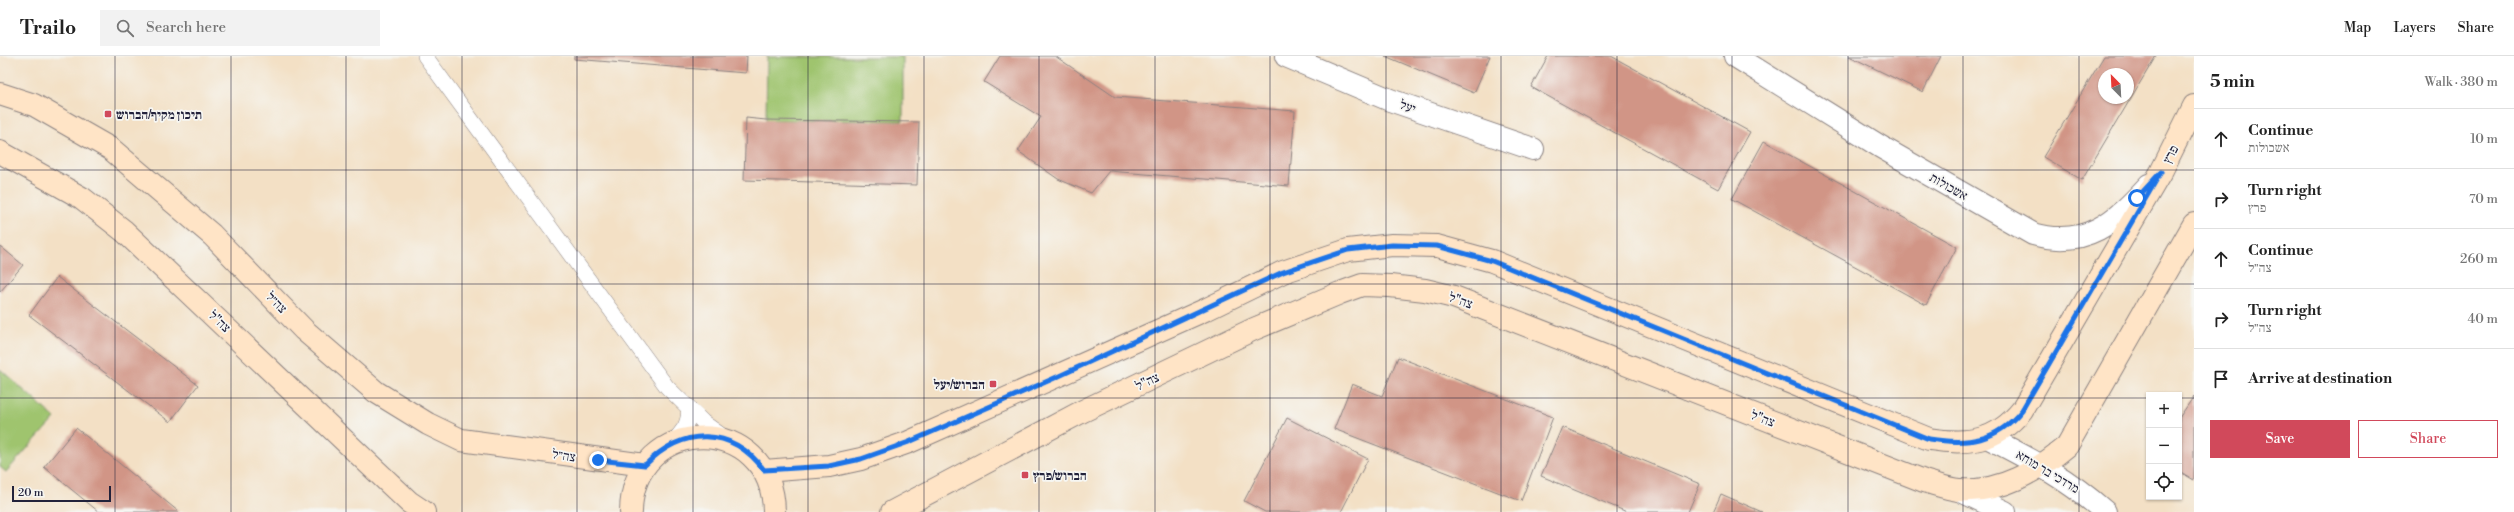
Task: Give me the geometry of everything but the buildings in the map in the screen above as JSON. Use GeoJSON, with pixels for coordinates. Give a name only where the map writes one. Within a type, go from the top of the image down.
{"type":"FeatureCollection","features":[{"type":"Feature","properties":{"kind":"main road","name":"צה״ל"},"geometry":{"type":"LineString","coordinates":[[0,94],[34,105],[111,149],[212,235],[304,330],[376,392],[428,424],[461,440],[645,465]]}},
{"type":"Feature","properties":{"kind":"main road","name":"פרץ"},"geometry":{"type":"LineString","coordinates":[[1987,436],[2008,426],[2022,410],[2161,172],[2194,106]]}},
{"type":"Feature","properties":{"kind":"main road","name":"צה\"ל"},"geometry":{"type":"LineString","coordinates":[[0,152],[82,198],[124,231],[409,502],[424,512]]}},
{"type":"Feature","properties":{"kind":"main road"},"geometry":{"type":"LineString","coordinates":[[2044,466],[2067,446],[2194,224]]}},
{"type":"Feature","properties":{"kind":"main road"},"geometry":{"type":"LineString","coordinates":[[764,470],[829,466],[861,459],[909,442],[1114,351],[1283,272],[1348,250],[1392,245],[1437,246],[1492,261],[1929,439],[1963,443],[1987,436]]}},
{"type":"Feature","properties":{"kind":"main road","name":"צה\"ל"},"geometry":{"type":"LineString","coordinates":[[892,512],[1083,411],[1254,330],[1362,285],[1418,289],[1454,297],[1924,481],[1959,490],[1989,488],[2010,483],[2044,466]]}},
{"type":"Feature","properties":{"kind":"main road"},"geometry":{"type":"LineString","coordinates":[[631,512],[634,487],[645,465],[670,444],[701,436],[717,438],[733,443],[750,454],[764,470],[771,485],[774,512]]}},
{"type":"Feature","properties":{"kind":"street","name":"יעל"},"geometry":{"type":"LineString","coordinates":[[1286,56],[1390,100],[1533,149]]}},
{"type":"Feature","properties":{"kind":"street","name":"אשכולות"},"geometry":{"type":"LineString","coordinates":[[1736,56],[1881,147],[2033,234],[2051,239],[2072,239],[2097,231],[2115,218],[2161,172]]}},
{"type":"Feature","properties":{"kind":"street","name":"מרדכי בר מוחא"},"geometry":{"type":"LineString","coordinates":[[1987,436],[2044,466],[2079,488],[2099,510]]}},
{"type":"Feature","properties":{"kind":"street"},"geometry":{"type":"LineString","coordinates":[[1959,490],[2005,512]]}},
{"type":"Feature","properties":{"kind":"lane"},"geometry":{"type":"LineString","coordinates":[[425,56],[667,386],[703,422],[733,443]]}},
{"type":"Feature","properties":{"kind":"lane"},"geometry":{"type":"LineString","coordinates":[[670,444],[686,428],[690,416],[688,406]]}},
{"type":"Feature","properties":{"kind":"green space"},"geometry":{"type":"Polygon","coordinates":[[[767,57],[903,57],[903,121],[766,120],[767,57]]]}},
{"type":"Feature","properties":{"kind":"green space"},"geometry":{"type":"Polygon","coordinates":[[[0,369],[55,418],[6,472],[0,467],[0,369]]]}},
{"type":"Feature","properties":{"kind":"place","name":"תיכון מקיף/הברוש"},"geometry":{"type":"Point","coordinates":[108,114]}},
{"type":"Feature","properties":{"kind":"place","name":"הברוש/יעל"},"geometry":{"type":"Point","coordinates":[993,384]}},
{"type":"Feature","properties":{"kind":"place","name":"הברוש/פרץ"},"geometry":{"type":"Point","coordinates":[1025,475]}},
{"type":"Feature","properties":{"kind":"route"},"geometry":{"type":"LineString","coordinates":[[598,460],[645,465],[656,453],[670,444],[701,436],[717,438],[733,443],[750,454],[764,470],[829,466],[861,459],[909,442],[1057,377],[1207,309],[1283,272],[1348,250],[1392,245],[1437,246],[1492,261],[1929,439],[1963,443],[1987,436],[2008,426],[2022,410],[2161,172],[2137,198]]}}]}
